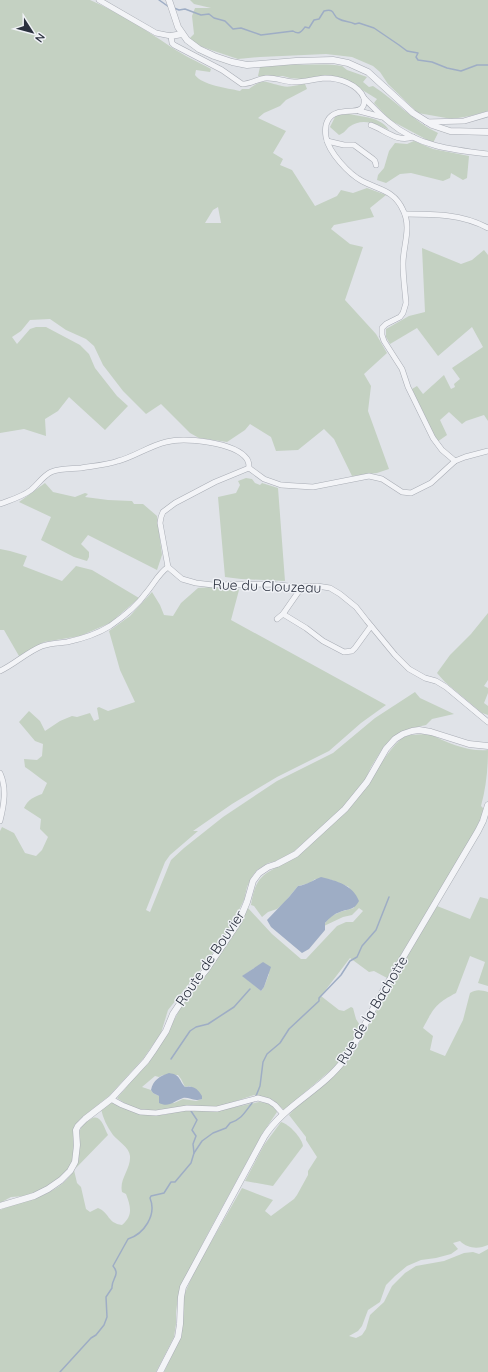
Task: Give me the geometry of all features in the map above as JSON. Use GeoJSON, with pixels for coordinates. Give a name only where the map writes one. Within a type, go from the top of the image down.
{"type":"FeatureCollection","features":[{"type":"Feature","properties":{"kind":"street"},"geometry":{"type":"LineString","coordinates":[[99,0],[156,33],[171,36],[182,34]]}},
{"type":"Feature","properties":{"kind":"street"},"geometry":{"type":"LineString","coordinates":[[170,2],[182,34],[187,40],[202,51],[223,60],[247,65],[282,61],[322,60],[355,65],[374,76],[406,107],[425,122],[440,129],[450,131],[488,132]]}},
{"type":"Feature","properties":{"kind":"street"},"geometry":{"type":"LineString","coordinates":[[171,36],[172,43],[174,45],[222,70],[242,84],[250,84],[265,78],[299,82],[330,78],[343,81],[354,86],[364,98],[395,127],[413,137],[440,148],[488,154]]}},
{"type":"Feature","properties":{"kind":"street"},"geometry":{"type":"LineString","coordinates":[[359,111],[363,108],[365,103],[364,98]]}},
{"type":"Feature","properties":{"kind":"street"},"geometry":{"type":"LineString","coordinates":[[383,117],[359,111],[338,112],[333,114],[326,124],[325,131],[327,141],[347,170],[361,181],[390,193],[401,206],[405,214],[407,228],[407,240],[403,261],[406,298],[405,309],[400,317],[386,324],[382,328],[382,335],[384,341],[402,369],[408,387],[433,438],[442,450],[455,461]]}},
{"type":"Feature","properties":{"kind":"street"},"geometry":{"type":"LineString","coordinates":[[425,122],[464,121],[488,114]]}},
{"type":"Feature","properties":{"kind":"street"},"geometry":{"type":"LineString","coordinates":[[371,125],[399,139],[413,137]]}},
{"type":"Feature","properties":{"kind":"street"},"geometry":{"type":"LineString","coordinates":[[327,141],[344,145],[354,145],[373,159],[376,166]]}},
{"type":"Feature","properties":{"kind":"street"},"geometry":{"type":"LineString","coordinates":[[405,214],[458,217],[488,228]]}},
{"type":"Feature","properties":{"kind":"street"},"geometry":{"type":"LineString","coordinates":[[0,504],[30,491],[45,475],[58,470],[119,461],[152,446],[176,440],[215,444],[228,447],[246,458],[249,468],[264,479],[281,485],[313,487],[369,476],[387,481],[402,492],[411,493],[431,483],[455,461],[488,451]]}},
{"type":"Feature","properties":{"kind":"street"},"geometry":{"type":"LineString","coordinates":[[0,671],[9,667],[33,650],[44,645],[79,640],[109,626],[124,615],[147,592],[162,571],[168,567],[160,524],[163,512],[175,503],[215,482],[249,468]]}},
{"type":"Feature","properties":{"kind":"street","name":"Rue du Clouzeau"},"geometry":{"type":"LineString","coordinates":[[168,567],[182,579],[196,583],[213,585],[268,584],[330,588],[356,607],[370,626],[409,669],[446,687],[488,722]]}},
{"type":"Feature","properties":{"kind":"street"},"geometry":{"type":"LineString","coordinates":[[277,619],[283,614],[299,590],[299,587]]}},
{"type":"Feature","properties":{"kind":"street"},"geometry":{"type":"LineString","coordinates":[[283,614],[306,628],[323,641],[344,652],[352,651],[370,626]]}},
{"type":"Feature","properties":{"kind":"street","name":"Route de Bouvier"},"geometry":{"type":"LineString","coordinates":[[0,1206],[34,1196],[48,1189],[61,1180],[70,1171],[75,1162],[77,1145],[76,1130],[78,1126],[84,1119],[111,1099],[146,1061],[166,1031],[173,1014],[187,993],[206,970],[238,921],[247,902],[253,881],[268,867],[296,854],[345,809],[367,782],[386,750],[395,739],[408,732],[419,730],[431,732],[469,744],[488,746]]}},
{"type":"Feature","properties":{"kind":"street"},"geometry":{"type":"LineString","coordinates":[[0,773],[5,790],[0,821]]}},
{"type":"Feature","properties":{"kind":"street","name":"Rue de la Bachotte"},"geometry":{"type":"LineString","coordinates":[[160,1372],[178,1337],[183,1287],[264,1137],[273,1123],[325,1080],[340,1066],[347,1056],[478,831],[488,805]]}},
{"type":"Feature","properties":{"kind":"street"},"geometry":{"type":"LineString","coordinates":[[111,1099],[140,1112],[156,1113],[187,1108],[217,1109],[258,1098],[274,1105],[283,1114]]}},
{"type":"Feature","properties":{"kind":"green space"},"geometry":{"type":"Polygon","coordinates":[[[0,0],[90,0],[121,16],[186,56],[211,69],[210,72],[196,70],[195,75],[203,81],[215,86],[240,91],[242,89],[249,89],[262,82],[269,82],[287,87],[305,84],[307,89],[286,100],[280,106],[264,113],[258,118],[286,131],[273,153],[283,159],[280,165],[292,170],[315,206],[337,196],[341,190],[353,193],[367,188],[386,195],[370,208],[374,217],[334,225],[331,229],[350,244],[363,247],[345,300],[376,334],[387,353],[364,374],[371,386],[368,411],[389,469],[377,473],[352,476],[334,439],[324,429],[298,450],[276,451],[271,437],[250,424],[245,430],[227,442],[199,438],[190,433],[161,404],[146,414],[123,391],[103,365],[94,346],[86,339],[66,330],[50,319],[30,320],[21,331],[12,337],[17,344],[30,329],[36,327],[46,327],[80,345],[89,354],[95,368],[117,396],[128,406],[105,430],[69,397],[58,411],[45,419],[46,436],[24,429],[0,433],[0,0]],[[218,207],[213,210],[205,223],[221,223],[218,207]]]}},
{"type":"Feature","properties":{"kind":"green space"},"geometry":{"type":"Polygon","coordinates":[[[190,0],[488,0],[488,111],[452,119],[418,113],[388,84],[380,72],[373,66],[352,57],[326,54],[238,59],[211,50],[195,44],[189,39],[194,34],[192,16],[195,8],[211,8],[194,4],[190,0]]]}},
{"type":"Feature","properties":{"kind":"green space"},"geometry":{"type":"Polygon","coordinates":[[[289,64],[342,66],[347,70],[367,77],[363,82],[369,87],[373,86],[421,123],[438,133],[433,143],[390,120],[374,103],[377,99],[346,80],[335,76],[302,79],[283,76],[258,76],[260,67],[289,64]]]}},
{"type":"Feature","properties":{"kind":"green space"},"geometry":{"type":"Polygon","coordinates":[[[349,114],[377,120],[389,130],[369,122],[359,122],[349,127],[339,135],[330,127],[336,115],[349,114]]]}},
{"type":"Feature","properties":{"kind":"green space"},"geometry":{"type":"Polygon","coordinates":[[[414,141],[433,149],[469,156],[467,178],[463,180],[451,173],[450,178],[443,181],[411,173],[400,174],[386,183],[377,180],[378,175],[384,168],[389,151],[395,143],[407,144],[414,141]]]}},
{"type":"Feature","properties":{"kind":"green space"},"geometry":{"type":"Polygon","coordinates":[[[422,248],[461,264],[472,260],[484,250],[488,255],[488,421],[484,415],[466,421],[462,424],[449,412],[440,420],[447,435],[437,442],[412,389],[417,386],[423,394],[444,375],[451,389],[455,387],[454,384],[460,379],[452,368],[483,347],[472,327],[438,356],[417,328],[390,344],[386,337],[386,329],[409,316],[425,312],[422,248]]]}},
{"type":"Feature","properties":{"kind":"green space"},"geometry":{"type":"Polygon","coordinates":[[[246,478],[252,479],[255,483],[260,485],[262,483],[278,488],[285,581],[225,577],[218,497],[236,493],[240,485],[238,481],[246,478]]]}},
{"type":"Feature","properties":{"kind":"green space"},"geometry":{"type":"Polygon","coordinates":[[[45,483],[53,492],[75,497],[85,493],[88,494],[85,497],[132,501],[134,504],[143,504],[157,516],[162,555],[157,570],[88,535],[81,544],[89,552],[87,561],[74,557],[41,540],[51,517],[19,502],[45,483]]]}},
{"type":"Feature","properties":{"kind":"green space"},"geometry":{"type":"Polygon","coordinates":[[[0,549],[27,556],[23,566],[62,581],[76,566],[92,570],[139,598],[110,623],[80,636],[44,642],[19,656],[4,630],[0,630],[0,549]]]}},
{"type":"Feature","properties":{"kind":"green space"},"geometry":{"type":"Polygon","coordinates":[[[236,587],[239,590],[231,620],[386,705],[361,723],[329,751],[277,777],[232,804],[193,831],[198,831],[170,855],[165,862],[146,910],[150,912],[171,860],[184,848],[223,817],[277,781],[333,753],[375,718],[415,692],[420,698],[454,714],[432,719],[426,725],[408,729],[399,734],[384,746],[365,780],[345,806],[293,852],[276,861],[268,863],[257,870],[251,878],[244,900],[230,928],[205,964],[168,1010],[161,1033],[143,1059],[109,1096],[80,1119],[74,1126],[73,1160],[69,1168],[61,1177],[48,1187],[25,1196],[11,1197],[0,1203],[0,831],[2,827],[14,833],[25,853],[36,856],[42,850],[48,837],[40,829],[41,819],[24,808],[29,800],[42,794],[47,783],[25,767],[24,759],[37,760],[42,756],[43,744],[35,741],[19,722],[29,711],[40,721],[45,731],[60,721],[72,716],[77,717],[90,713],[94,721],[99,719],[97,708],[99,707],[108,711],[135,702],[120,670],[109,631],[130,616],[152,592],[164,615],[173,616],[181,603],[198,588],[236,587]]]}},
{"type":"Feature","properties":{"kind":"green space"},"geometry":{"type":"Polygon","coordinates":[[[488,613],[488,680],[484,686],[488,688],[488,693],[484,703],[488,706],[488,715],[482,713],[445,682],[437,673],[450,655],[471,634],[488,613]]]}},
{"type":"Feature","properties":{"kind":"green space"},"geometry":{"type":"Polygon","coordinates":[[[430,734],[451,744],[473,750],[488,750],[488,764],[481,806],[484,809],[472,836],[387,978],[374,971],[369,972],[350,958],[321,996],[339,1010],[344,1011],[351,1007],[353,1008],[356,1019],[361,1027],[338,1064],[284,1110],[273,1100],[254,1095],[218,1107],[156,1110],[139,1110],[117,1098],[130,1081],[148,1064],[183,1003],[240,923],[248,908],[272,934],[301,959],[306,959],[337,926],[346,922],[353,922],[363,911],[359,908],[352,915],[343,917],[324,926],[332,916],[354,908],[349,887],[329,879],[315,879],[310,883],[298,886],[284,903],[277,909],[268,912],[262,917],[254,906],[251,905],[253,894],[260,879],[270,871],[303,851],[343,814],[359,796],[386,757],[401,739],[411,735],[430,734]],[[254,968],[243,976],[261,991],[269,974],[254,968]],[[163,1075],[159,1077],[155,1076],[142,1087],[151,1090],[159,1096],[159,1100],[174,1103],[183,1099],[196,1101],[202,1099],[190,1086],[185,1087],[178,1075],[163,1075]]]}},
{"type":"Feature","properties":{"kind":"green space"},"geometry":{"type":"Polygon","coordinates":[[[480,897],[488,899],[488,986],[478,983],[485,962],[470,956],[456,993],[436,1007],[423,1028],[433,1036],[430,1050],[445,1056],[463,1020],[470,993],[479,990],[488,992],[488,1245],[474,1248],[466,1246],[460,1241],[453,1243],[458,1249],[451,1254],[421,1260],[407,1266],[386,1285],[380,1302],[368,1310],[362,1326],[358,1331],[349,1336],[356,1338],[362,1335],[366,1329],[370,1315],[384,1302],[392,1286],[405,1273],[416,1266],[444,1261],[464,1253],[473,1252],[479,1254],[488,1249],[488,1372],[164,1372],[181,1337],[184,1295],[195,1270],[242,1188],[273,1200],[265,1211],[271,1216],[294,1199],[317,1157],[306,1140],[306,1137],[289,1115],[299,1104],[333,1077],[354,1052],[402,965],[437,906],[470,919],[480,897]]]}},
{"type":"Feature","properties":{"kind":"green space"},"geometry":{"type":"Polygon","coordinates":[[[111,1101],[152,1115],[163,1115],[185,1110],[216,1111],[259,1102],[270,1104],[277,1112],[262,1134],[181,1286],[178,1297],[174,1337],[156,1372],[0,1372],[0,1210],[50,1192],[67,1180],[74,1171],[77,1183],[81,1187],[86,1209],[90,1212],[98,1208],[105,1212],[111,1220],[122,1225],[126,1222],[130,1211],[126,1194],[122,1192],[122,1183],[129,1165],[130,1156],[126,1147],[111,1132],[103,1116],[101,1109],[111,1101]]]}},
{"type":"Feature","properties":{"kind":"green space"},"geometry":{"type":"Polygon","coordinates":[[[97,1118],[102,1122],[108,1135],[75,1169],[78,1157],[80,1129],[91,1119],[97,1118]]]}},
{"type":"Feature","properties":{"kind":"green space"},"geometry":{"type":"Polygon","coordinates":[[[281,1122],[288,1125],[295,1132],[303,1146],[273,1186],[245,1181],[264,1145],[281,1122]]]}},
{"type":"Feature","properties":{"kind":"water"},"geometry":{"type":"Polygon","coordinates":[[[321,877],[349,887],[359,901],[353,908],[338,913],[330,918],[325,923],[325,930],[309,949],[302,953],[271,927],[267,920],[298,886],[307,884],[321,877]]]}},
{"type":"Feature","properties":{"kind":"water"},"geometry":{"type":"Polygon","coordinates":[[[263,962],[271,967],[264,987],[261,991],[242,976],[263,962]]]}},
{"type":"Feature","properties":{"kind":"water"},"geometry":{"type":"Polygon","coordinates":[[[169,1073],[177,1076],[185,1087],[193,1087],[199,1091],[202,1099],[196,1100],[183,1098],[166,1105],[159,1103],[159,1096],[151,1090],[153,1084],[157,1079],[169,1073]]]}},
{"type":"Feature","properties":{"kind":"waterway"},"geometry":{"type":"LineString","coordinates":[[159,0],[169,7]]}},
{"type":"Feature","properties":{"kind":"waterway"},"geometry":{"type":"LineString","coordinates":[[174,8],[179,10],[185,9],[201,15],[209,14],[214,18],[225,21],[233,29],[241,28],[261,35],[293,31],[297,33],[300,32],[305,27],[309,28],[314,20],[319,19],[324,11],[328,10],[332,11],[335,16],[341,20],[355,24],[359,23],[374,28],[407,51],[418,53],[416,57],[418,60],[432,62],[447,68],[461,71],[477,65],[488,65]]}},
{"type":"Feature","properties":{"kind":"waterway"},"geometry":{"type":"LineString","coordinates":[[256,1096],[260,1086],[263,1062],[267,1054],[280,1043],[289,1029],[319,1001],[319,998],[341,975],[350,961],[357,957],[362,946],[376,930],[389,897]]}},
{"type":"Feature","properties":{"kind":"waterway"},"geometry":{"type":"LineString","coordinates":[[171,1059],[190,1031],[196,1027],[208,1024],[234,1007],[250,989]]}},
{"type":"Feature","properties":{"kind":"waterway"},"geometry":{"type":"LineString","coordinates":[[60,1372],[104,1325],[107,1317],[106,1297],[112,1288],[116,1275],[113,1266],[128,1239],[139,1233],[148,1223],[152,1211],[151,1196],[164,1193],[171,1182],[175,1182],[191,1163],[194,1153],[202,1141],[213,1133],[226,1128],[230,1123],[240,1118],[252,1103]]}},
{"type":"Feature","properties":{"kind":"waterway"},"geometry":{"type":"LineString","coordinates":[[191,1111],[197,1120],[192,1130],[196,1136],[193,1144],[194,1153]]}}]}
